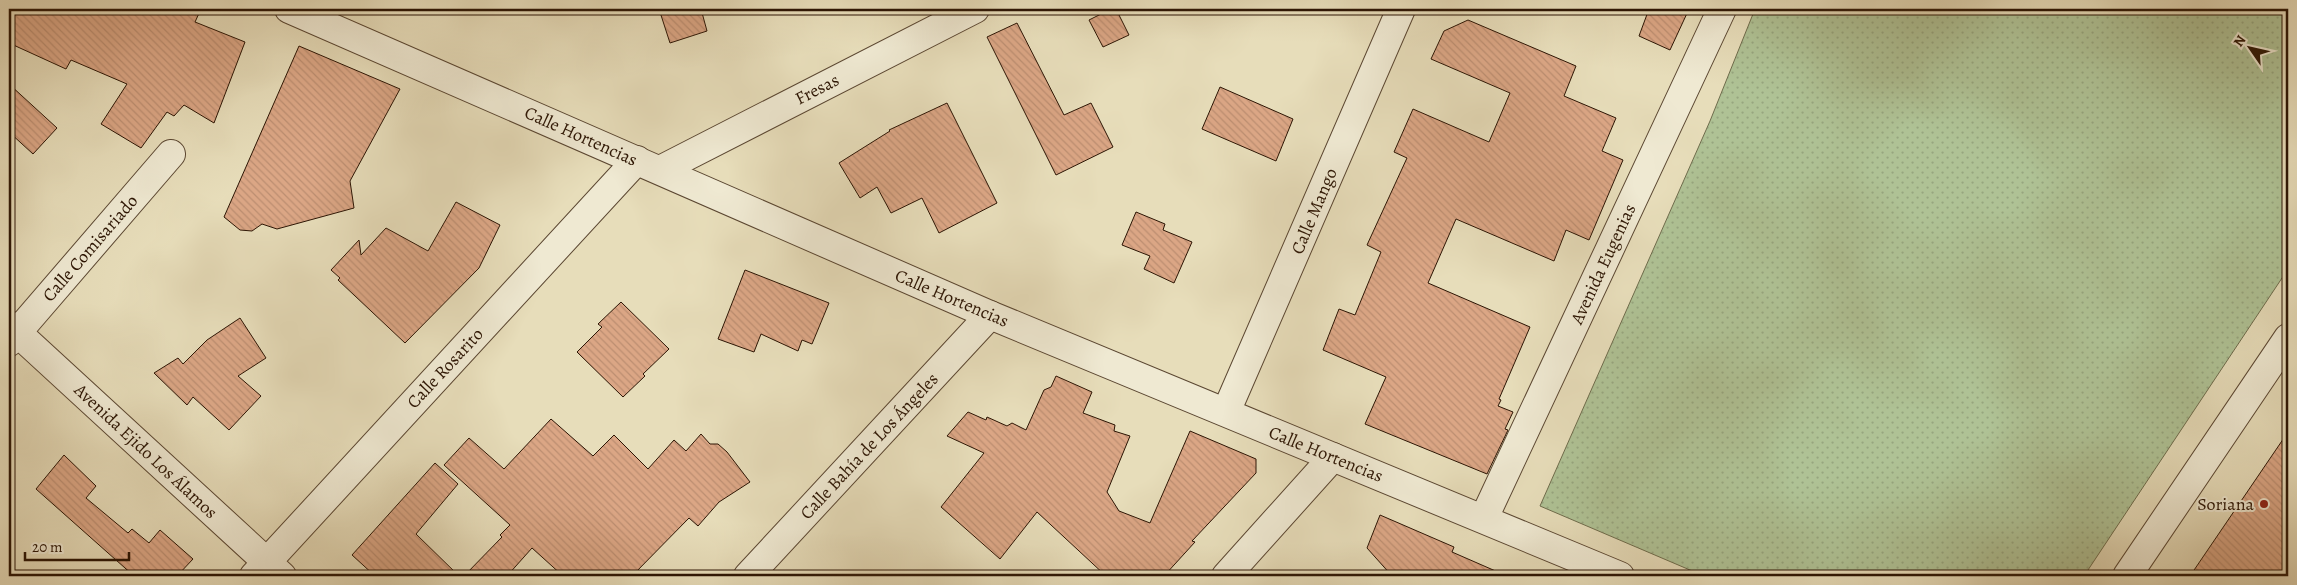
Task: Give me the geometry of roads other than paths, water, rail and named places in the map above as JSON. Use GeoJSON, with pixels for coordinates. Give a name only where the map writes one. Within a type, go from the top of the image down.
{"type":"FeatureCollection","features":[{"type":"Feature","properties":{"kind":"street","name":"Calle Hortencias"},"geometry":{"type":"LineString","coordinates":[[289,9],[990,315],[1484,518],[1620,576]]}},
{"type":"Feature","properties":{"kind":"street","name":"Fresas"},"geometry":{"type":"LineString","coordinates":[[648,165],[975,9]]}},
{"type":"Feature","properties":{"kind":"street","name":"Calle Mango"},"geometry":{"type":"LineString","coordinates":[[1226,412],[1401,9]]}},
{"type":"Feature","properties":{"kind":"street","name":"Avenida Eugenias"},"geometry":{"type":"LineString","coordinates":[[1484,518],[1722,9]]}},
{"type":"Feature","properties":{"kind":"street","name":"Calle Comisariado"},"geometry":{"type":"LineString","coordinates":[[12,333],[170,154]]}},
{"type":"Feature","properties":{"kind":"street","name":"Calle Rosarito"},"geometry":{"type":"LineString","coordinates":[[268,572],[648,165]]}},
{"type":"Feature","properties":{"kind":"street","name":"Calle Bahía de Los Ángeles"},"geometry":{"type":"LineString","coordinates":[[748,576],[990,315]]}},
{"type":"Feature","properties":{"kind":"street","name":"Avenida Ejido Los Álamos"},"geometry":{"type":"LineString","coordinates":[[12,333],[268,572]]}},
{"type":"Feature","properties":{"kind":"street"},"geometry":{"type":"LineString","coordinates":[[2127,576],[2288,338]]}},
{"type":"Feature","properties":{"kind":"street"},"geometry":{"type":"LineString","coordinates":[[1226,576],[1333,457]]}},
{"type":"Feature","properties":{"kind":"place","name":"Soriana"},"geometry":{"type":"Point","coordinates":[2264,504]}}]}
